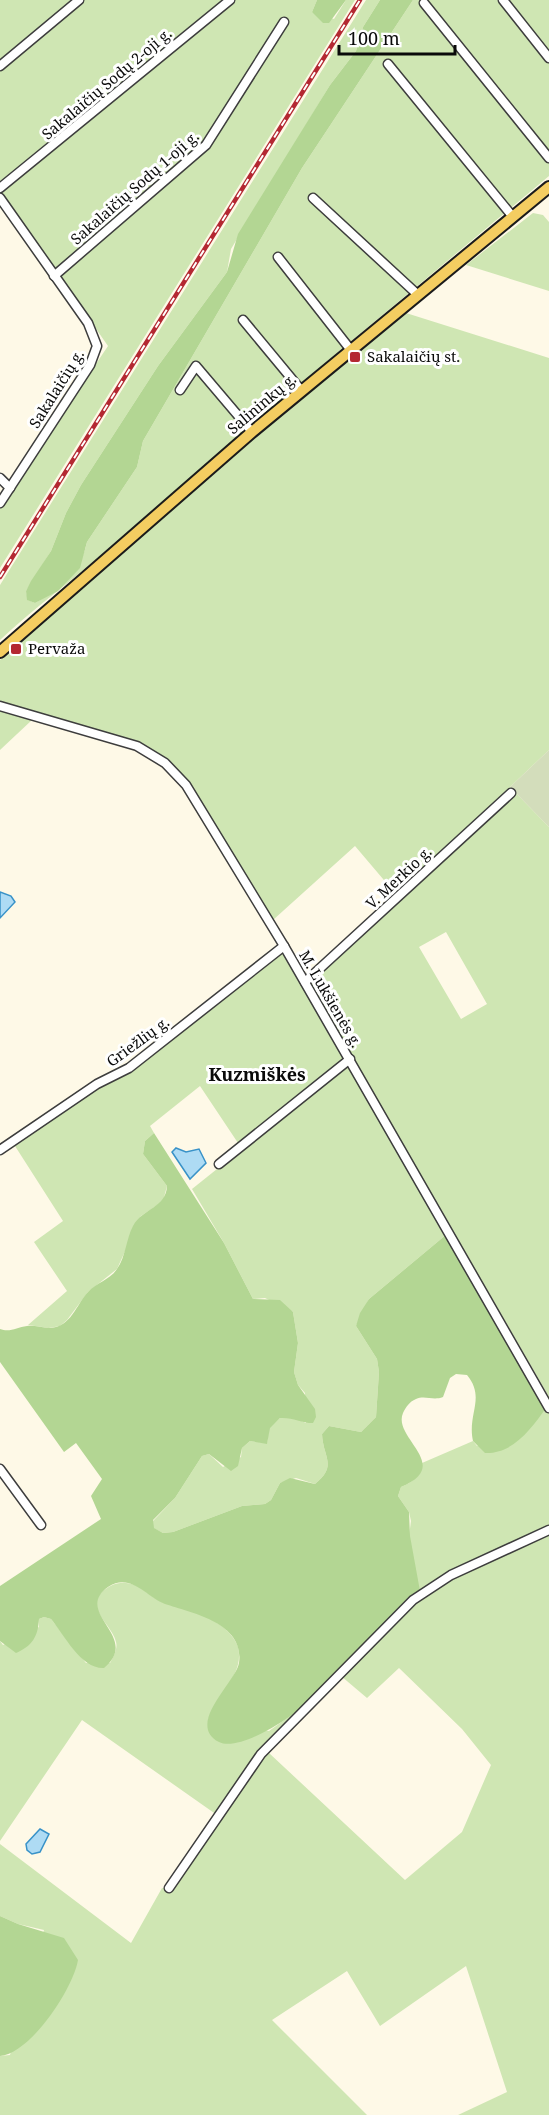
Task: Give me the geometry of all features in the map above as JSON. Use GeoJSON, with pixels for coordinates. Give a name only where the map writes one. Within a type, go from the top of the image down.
{"type":"FeatureCollection","features":[{"type":"Feature","properties":{"kind":"main road","name":"Salininkų g."},"geometry":{"type":"LineString","coordinates":[[0,652],[301,390],[549,187]]}},
{"type":"Feature","properties":{"kind":"street"},"geometry":{"type":"LineString","coordinates":[[0,66],[79,0]]}},
{"type":"Feature","properties":{"kind":"street","name":"Sakalaičių Sodų 2-oji g."},"geometry":{"type":"LineString","coordinates":[[0,188],[230,0]]}},
{"type":"Feature","properties":{"kind":"street"},"geometry":{"type":"LineString","coordinates":[[503,0],[549,58]]}},
{"type":"Feature","properties":{"kind":"street"},"geometry":{"type":"LineString","coordinates":[[424,3],[549,158]]}},
{"type":"Feature","properties":{"kind":"street","name":"Sakalaičių Sodų 1-oji g."},"geometry":{"type":"LineString","coordinates":[[54,276],[206,145],[284,22]]}},
{"type":"Feature","properties":{"kind":"street"},"geometry":{"type":"LineString","coordinates":[[388,64],[513,217]]}},
{"type":"Feature","properties":{"kind":"street","name":"Sakalaičių g."},"geometry":{"type":"LineString","coordinates":[[0,198],[93,331],[96,341],[95,356],[0,503]]}},
{"type":"Feature","properties":{"kind":"street"},"geometry":{"type":"LineString","coordinates":[[313,198],[417,294]]}},
{"type":"Feature","properties":{"kind":"street"},"geometry":{"type":"LineString","coordinates":[[278,257],[350,349]]}},
{"type":"Feature","properties":{"kind":"street"},"geometry":{"type":"LineString","coordinates":[[243,320],[301,390]]}},
{"type":"Feature","properties":{"kind":"street"},"geometry":{"type":"LineString","coordinates":[[180,390],[196,366],[252,432]]}},
{"type":"Feature","properties":{"kind":"street"},"geometry":{"type":"LineString","coordinates":[[0,478],[10,488]]}},
{"type":"Feature","properties":{"kind":"street","name":"M. Lukšienės g."},"geometry":{"type":"LineString","coordinates":[[0,706],[137,746],[165,764],[186,785],[284,945],[549,1408]]}},
{"type":"Feature","properties":{"kind":"street","name":"V. Merkio g."},"geometry":{"type":"LineString","coordinates":[[305,982],[511,793]]}},
{"type":"Feature","properties":{"kind":"street","name":"Griežlių g."},"geometry":{"type":"LineString","coordinates":[[0,1150],[98,1084],[129,1068],[284,945]]}},
{"type":"Feature","properties":{"kind":"street"},"geometry":{"type":"LineString","coordinates":[[219,1164],[350,1059]]}},
{"type":"Feature","properties":{"kind":"street"},"geometry":{"type":"LineString","coordinates":[[0,1469],[41,1525]]}},
{"type":"Feature","properties":{"kind":"street"},"geometry":{"type":"LineString","coordinates":[[169,1888],[261,1754],[413,1600],[451,1575],[549,1530]]}},
{"type":"Feature","properties":{"kind":"green space"},"geometry":{"type":"Polygon","coordinates":[[[0,0],[317,0],[312,12],[334,19],[346,0],[355,0],[0,568],[0,507],[108,346],[0,191],[0,0]]]}},
{"type":"Feature","properties":{"kind":"green space"},"geometry":{"type":"Polygon","coordinates":[[[317,0],[346,0],[329,23],[323,23],[312,12],[317,0]]]}},
{"type":"Feature","properties":{"kind":"green space"},"geometry":{"type":"Polygon","coordinates":[[[366,0],[380,0],[363,27],[356,51],[330,85],[231,249],[227,272],[158,366],[81,485],[66,513],[51,551],[26,591],[28,600],[35,603],[61,585],[80,562],[87,542],[137,467],[143,441],[302,168],[413,0],[549,0],[549,176],[0,640],[0,585],[366,0]]]}},
{"type":"Feature","properties":{"kind":"green space"},"geometry":{"type":"Polygon","coordinates":[[[380,0],[413,0],[302,168],[143,441],[137,467],[87,542],[80,568],[58,591],[35,603],[27,600],[26,591],[51,551],[66,513],[81,485],[158,366],[227,272],[238,234],[330,85],[356,51],[363,27],[380,0]]]}},
{"type":"Feature","properties":{"kind":"green space"},"geometry":{"type":"Polygon","coordinates":[[[533,213],[543,215],[549,222],[549,291],[466,265],[533,213]]]}},
{"type":"Feature","properties":{"kind":"green space"},"geometry":{"type":"Polygon","coordinates":[[[406,313],[549,358],[549,750],[510,787],[549,827],[549,1397],[310,984],[400,899],[355,846],[273,920],[197,795],[169,762],[143,744],[0,701],[0,660],[321,380],[406,313]],[[446,932],[419,947],[461,1019],[487,1004],[446,932]]]}},
{"type":"Feature","properties":{"kind":"green space"},"geometry":{"type":"Polygon","coordinates":[[[0,710],[33,719],[0,750],[0,710]]]}},
{"type":"Feature","properties":{"kind":"green space"},"geometry":{"type":"Polygon","coordinates":[[[549,750],[549,827],[510,787],[549,750]]]}},
{"type":"Feature","properties":{"kind":"green space"},"geometry":{"type":"Polygon","coordinates":[[[281,952],[285,954],[447,1234],[369,1299],[356,1326],[377,1359],[379,1372],[376,1417],[361,1432],[329,1426],[322,1434],[328,1466],[322,1477],[315,1484],[296,1478],[280,1483],[271,1500],[265,1504],[242,1506],[173,1532],[163,1533],[153,1528],[153,1521],[175,1498],[202,1456],[209,1454],[223,1467],[241,1457],[242,1448],[250,1441],[267,1443],[269,1428],[280,1418],[292,1417],[306,1423],[305,1393],[298,1385],[294,1372],[298,1343],[293,1312],[265,1298],[253,1299],[192,1189],[242,1149],[200,1086],[150,1126],[154,1133],[145,1141],[143,1154],[167,1186],[163,1201],[141,1216],[117,1269],[88,1292],[67,1320],[60,1326],[49,1328],[28,1325],[67,1291],[34,1242],[63,1221],[15,1146],[98,1088],[126,1073],[281,952]]]}},
{"type":"Feature","properties":{"kind":"green space"},"geometry":{"type":"Polygon","coordinates":[[[154,1133],[224,1243],[253,1299],[280,1300],[293,1312],[298,1343],[294,1372],[298,1385],[315,1409],[316,1417],[313,1423],[280,1418],[270,1428],[267,1444],[250,1441],[242,1448],[238,1466],[231,1471],[209,1454],[202,1456],[175,1498],[153,1520],[154,1528],[163,1533],[173,1532],[242,1506],[265,1504],[271,1500],[280,1483],[290,1478],[315,1484],[322,1477],[326,1472],[328,1461],[322,1434],[329,1426],[361,1432],[376,1417],[379,1372],[377,1359],[356,1326],[360,1313],[369,1299],[447,1234],[546,1408],[513,1445],[485,1453],[473,1441],[472,1423],[476,1399],[472,1383],[467,1375],[456,1374],[450,1378],[443,1397],[419,1398],[408,1405],[403,1413],[402,1422],[418,1451],[422,1461],[422,1470],[416,1479],[401,1487],[398,1496],[409,1512],[410,1536],[420,1591],[298,1710],[257,1736],[236,1743],[219,1742],[210,1734],[207,1725],[215,1703],[239,1663],[239,1649],[234,1638],[214,1622],[158,1601],[138,1587],[124,1582],[116,1583],[108,1587],[99,1597],[98,1606],[101,1616],[116,1646],[114,1657],[104,1668],[88,1663],[51,1619],[44,1617],[39,1619],[33,1640],[22,1650],[16,1653],[0,1641],[0,1586],[101,1519],[91,1496],[102,1479],[76,1443],[64,1452],[0,1362],[0,1329],[10,1330],[30,1326],[57,1327],[68,1320],[88,1292],[114,1273],[120,1264],[133,1226],[142,1215],[163,1199],[166,1193],[167,1186],[143,1154],[145,1141],[154,1133]]]}},
{"type":"Feature","properties":{"kind":"green space"},"geometry":{"type":"Polygon","coordinates":[[[546,1408],[549,1414],[549,2115],[458,2115],[507,2092],[466,1966],[380,2026],[347,1971],[272,2020],[367,2115],[0,2115],[0,2056],[10,2055],[44,1930],[18,1924],[0,1916],[0,1844],[131,1943],[162,1888],[167,1889],[217,1815],[82,1720],[0,1841],[0,1641],[3,1645],[39,1627],[39,1619],[44,1617],[51,1619],[86,1663],[110,1663],[116,1650],[116,1642],[98,1611],[97,1599],[101,1593],[113,1585],[131,1584],[162,1602],[203,1615],[218,1623],[230,1634],[238,1647],[237,1667],[208,1721],[269,1731],[294,1713],[399,1610],[411,1521],[409,1512],[398,1496],[401,1487],[415,1478],[422,1463],[473,1441],[477,1446],[546,1408]],[[399,1668],[367,1698],[341,1676],[302,1715],[269,1753],[405,1880],[462,1832],[491,1765],[462,1729],[399,1668]]]}},
{"type":"Feature","properties":{"kind":"green space"},"geometry":{"type":"Polygon","coordinates":[[[0,1916],[64,1938],[78,1960],[68,1987],[49,2018],[25,2044],[0,2056],[0,1916]]]}},
{"type":"Feature","properties":{"kind":"water"},"geometry":{"type":"Polygon","coordinates":[[[0,892],[11,896],[15,902],[0,918],[0,892]]]}},
{"type":"Feature","properties":{"kind":"water"},"geometry":{"type":"Polygon","coordinates":[[[176,1148],[186,1152],[199,1149],[206,1163],[190,1179],[172,1152],[176,1148]]]}},
{"type":"Feature","properties":{"kind":"water"},"geometry":{"type":"Polygon","coordinates":[[[40,1829],[49,1834],[40,1852],[32,1854],[27,1850],[26,1844],[40,1829]]]}},
{"type":"Feature","properties":{"kind":"railway"},"geometry":{"type":"LineString","coordinates":[[0,577],[360,0]]}},
{"type":"Feature","properties":{"kind":"place","name":"Sakalaičių st."},"geometry":{"type":"Point","coordinates":[355,357]}},
{"type":"Feature","properties":{"kind":"place","name":"Pervaža"},"geometry":{"type":"Point","coordinates":[16,649]}},
{"type":"Feature","properties":{"kind":"district","name":"Kuzmiškės"},"geometry":{"type":"Point","coordinates":[257,1075]}}]}
